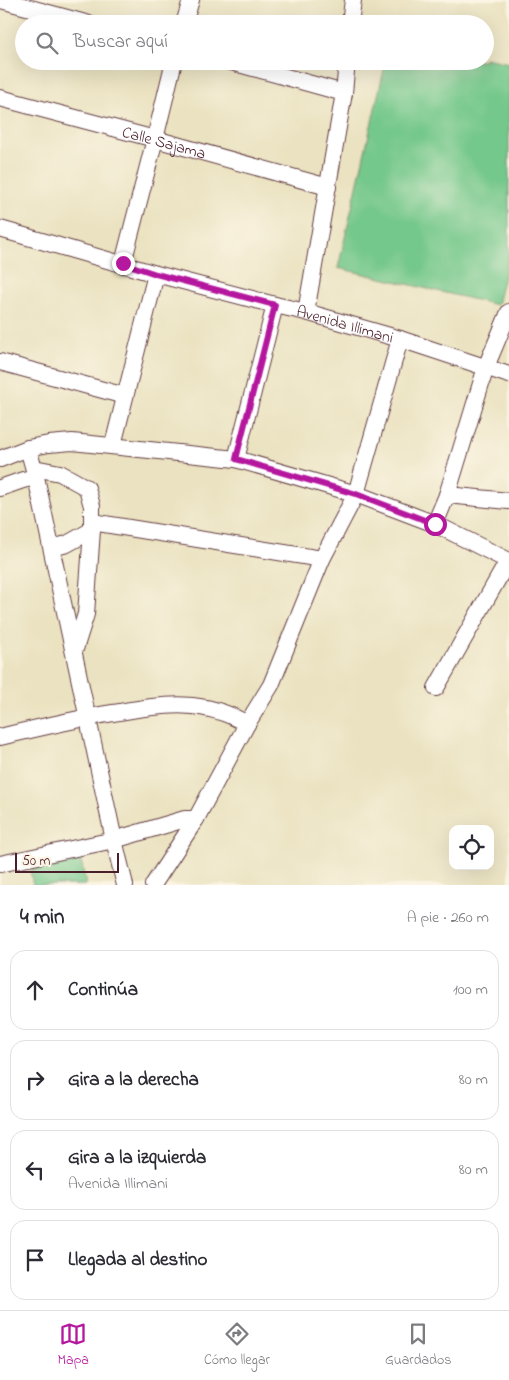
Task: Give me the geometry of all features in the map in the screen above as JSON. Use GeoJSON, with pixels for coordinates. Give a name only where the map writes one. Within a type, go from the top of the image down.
{"type":"FeatureCollection","features":[{"type":"Feature","properties":{"kind":"street"},"geometry":{"type":"LineString","coordinates":[[1,0],[56,15]]}},
{"type":"Feature","properties":{"kind":"street"},"geometry":{"type":"LineString","coordinates":[[187,15],[191,0]]}},
{"type":"Feature","properties":{"kind":"street"},"geometry":{"type":"LineString","coordinates":[[351,15],[352,0]]}},
{"type":"Feature","properties":{"kind":"street"},"geometry":{"type":"LineString","coordinates":[[123,263],[172,70]]}},
{"type":"Feature","properties":{"kind":"street"},"geometry":{"type":"LineString","coordinates":[[261,70],[344,93]]}},
{"type":"Feature","properties":{"kind":"street"},"geometry":{"type":"LineString","coordinates":[[306,312],[344,93],[346,70]]}},
{"type":"Feature","properties":{"kind":"street","name":"Calle Sajama"},"geometry":{"type":"LineString","coordinates":[[0,98],[328,187]]}},
{"type":"Feature","properties":{"kind":"street","name":"Avenida Illimani"},"geometry":{"type":"LineString","coordinates":[[0,229],[156,274],[306,312],[400,339],[509,375]]}},
{"type":"Feature","properties":{"kind":"street"},"geometry":{"type":"LineString","coordinates":[[113,445],[156,274]]}},
{"type":"Feature","properties":{"kind":"street"},"geometry":{"type":"LineString","coordinates":[[236,459],[275,305]]}},
{"type":"Feature","properties":{"kind":"street"},"geometry":{"type":"LineString","coordinates":[[435,524],[447,495],[486,367],[509,312]]}},
{"type":"Feature","properties":{"kind":"street"},"geometry":{"type":"LineString","coordinates":[[154,885],[196,819],[247,724],[271,685],[322,559],[356,494],[400,339]]}},
{"type":"Feature","properties":{"kind":"street"},"geometry":{"type":"LineString","coordinates":[[0,362],[125,396]]}},
{"type":"Feature","properties":{"kind":"street"},"geometry":{"type":"LineString","coordinates":[[0,459],[28,448],[72,442],[236,459],[356,494],[435,524],[509,561],[436,688]]}},
{"type":"Feature","properties":{"kind":"street"},"geometry":{"type":"LineString","coordinates":[[28,448],[52,548],[125,885]]}},
{"type":"Feature","properties":{"kind":"street"},"geometry":{"type":"LineString","coordinates":[[0,488],[23,480],[35,473],[60,473],[87,488],[92,506],[92,526],[86,614],[74,651]]}},
{"type":"Feature","properties":{"kind":"street"},"geometry":{"type":"LineString","coordinates":[[447,495],[509,501]]}},
{"type":"Feature","properties":{"kind":"street"},"geometry":{"type":"LineString","coordinates":[[52,548],[67,544],[92,526],[322,559]]}},
{"type":"Feature","properties":{"kind":"street"},"geometry":{"type":"LineString","coordinates":[[0,737],[88,717],[158,705],[194,706],[221,712],[247,724]]}},
{"type":"Feature","properties":{"kind":"street"},"geometry":{"type":"LineString","coordinates":[[0,864],[114,840],[185,819],[196,819]]}},
{"type":"Feature","properties":{"kind":"green space"},"geometry":{"type":"Polygon","coordinates":[[[494,60],[509,63],[509,255],[497,305],[338,268],[384,70],[494,70],[494,60]]]}},
{"type":"Feature","properties":{"kind":"green space"},"geometry":{"type":"Polygon","coordinates":[[[81,860],[86,885],[33,885],[30,870],[81,860]]]}},
{"type":"Feature","properties":{"kind":"route"},"geometry":{"type":"LineString","coordinates":[[123,263],[156,274],[275,305],[236,459],[356,494],[435,524]]}}]}
